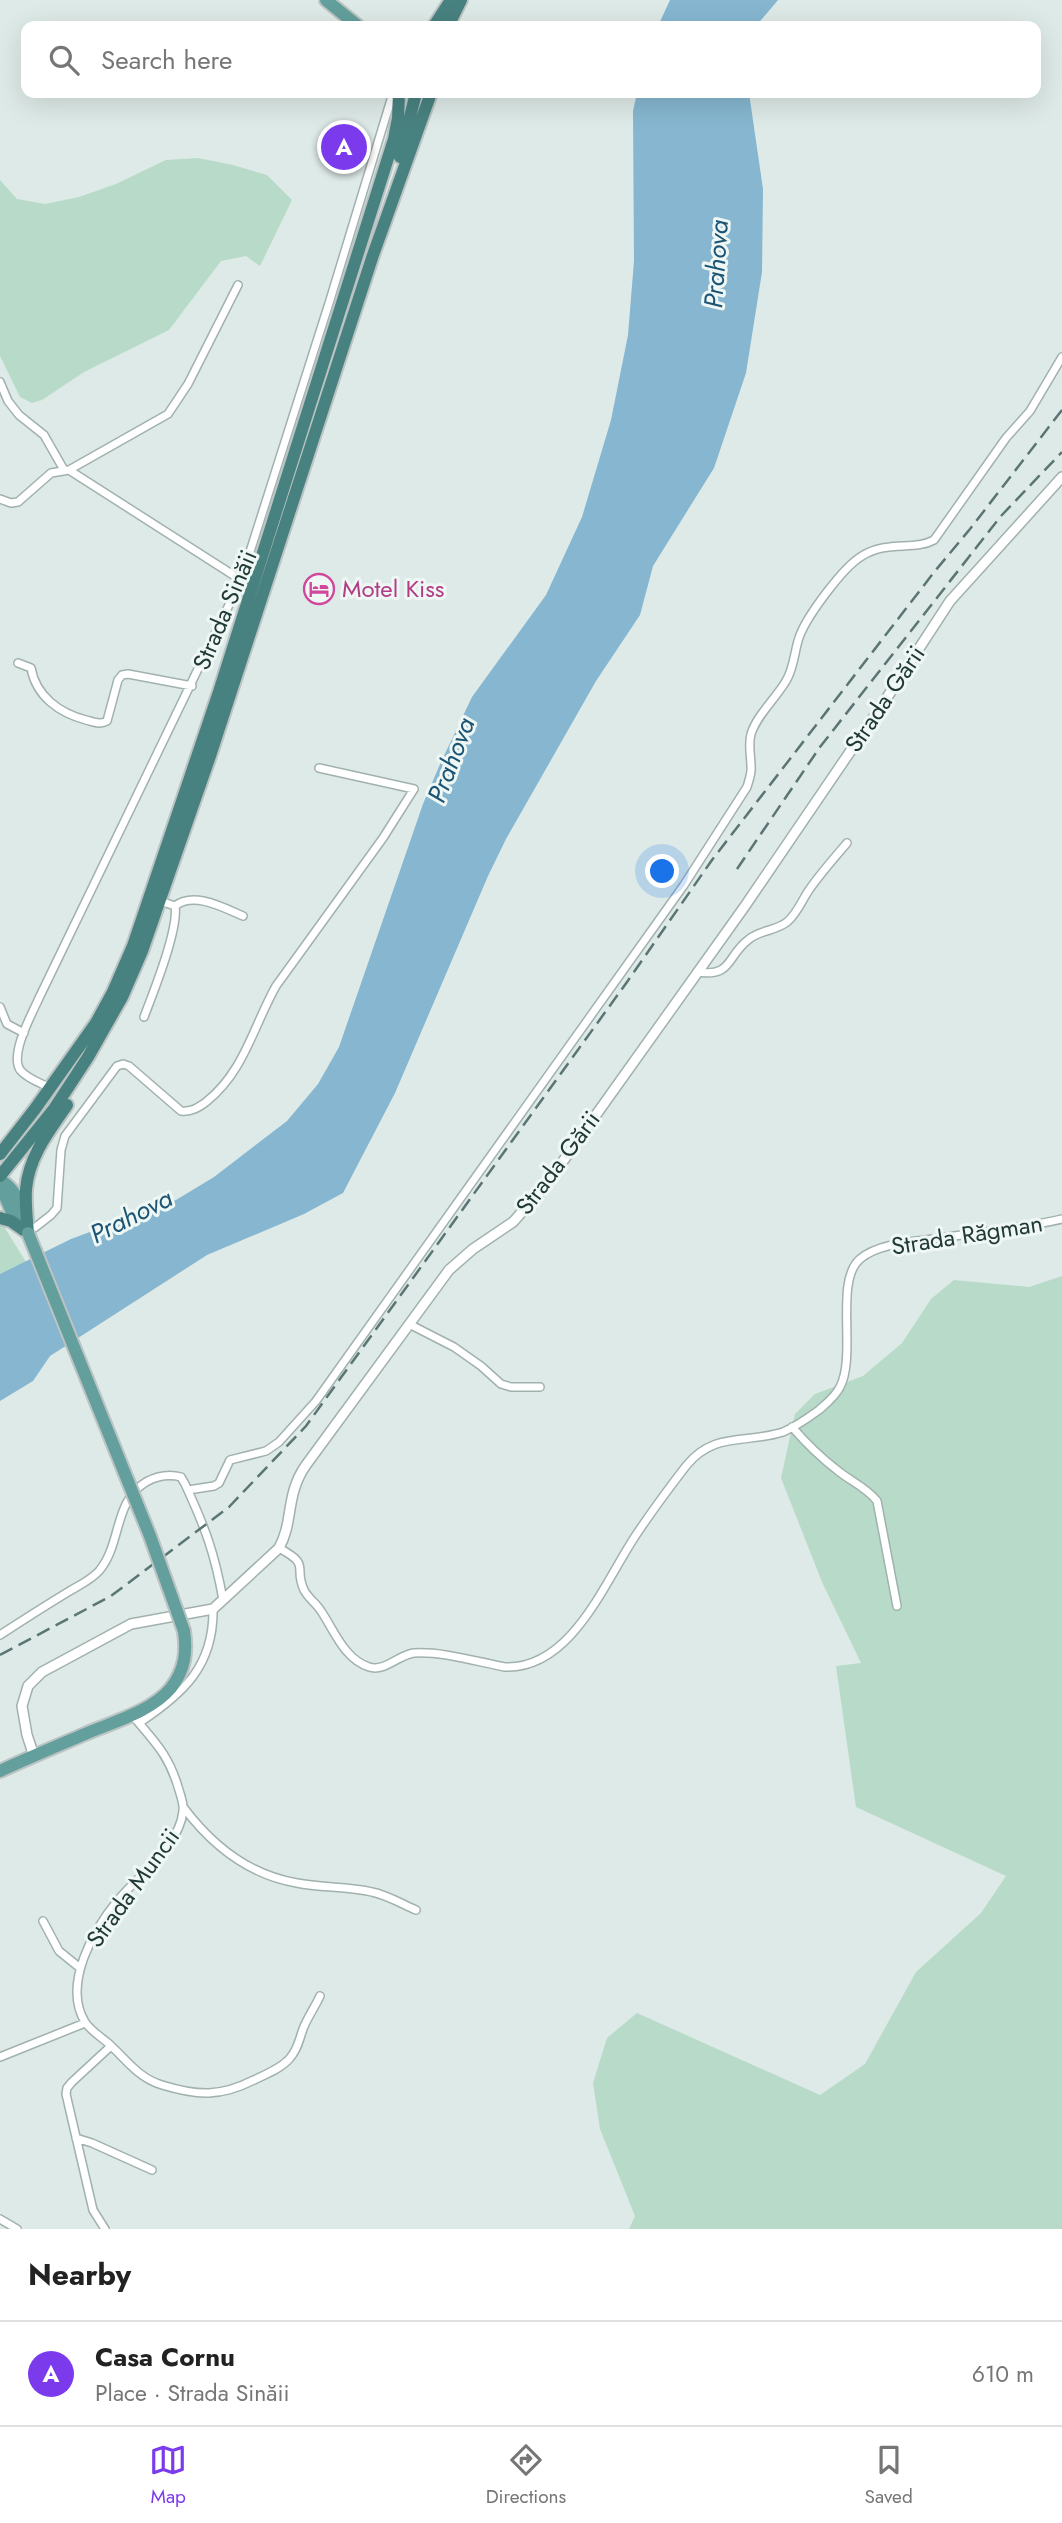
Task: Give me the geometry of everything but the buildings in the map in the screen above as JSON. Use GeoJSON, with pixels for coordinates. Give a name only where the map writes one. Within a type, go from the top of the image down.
{"type":"FeatureCollection","features":[{"type":"Feature","properties":{"kind":"highway"},"geometry":{"type":"LineString","coordinates":[[437,21],[451,0]]}},
{"type":"Feature","properties":{"kind":"highway"},"geometry":{"type":"LineString","coordinates":[[450,21],[461,0]]}},
{"type":"Feature","properties":{"kind":"highway"},"geometry":{"type":"LineString","coordinates":[[459,21],[469,0]]}},
{"type":"Feature","properties":{"kind":"highway"},"geometry":{"type":"LineString","coordinates":[[0,1154],[96,1023],[133,946],[223,680],[394,139],[399,98]]}},
{"type":"Feature","properties":{"kind":"highway"},"geometry":{"type":"LineString","coordinates":[[373,255],[378,227],[415,98]]}},
{"type":"Feature","properties":{"kind":"highway"},"geometry":{"type":"LineString","coordinates":[[0,1180],[54,1109],[103,1032],[129,980],[160,901],[210,757],[373,255],[429,98]]}},
{"type":"Feature","properties":{"kind":"highway"},"geometry":{"type":"LineString","coordinates":[[28,1233],[26,1191],[34,1156],[81,1082],[95,1056],[103,1032]]}},
{"type":"Feature","properties":{"kind":"highway"},"geometry":{"type":"LineString","coordinates":[[0,1217],[28,1233]]}},
{"type":"Feature","properties":{"kind":"main road"},"geometry":{"type":"LineString","coordinates":[[326,0],[350,21]]}},
{"type":"Feature","properties":{"kind":"main road"},"geometry":{"type":"LineString","coordinates":[[0,1180],[12,1188],[16,1195],[28,1233],[145,1525],[184,1631],[186,1654],[178,1677],[158,1700],[135,1719],[0,1771]]}},
{"type":"Feature","properties":{"kind":"street","name":"Strada Sinăii"},"geometry":{"type":"LineString","coordinates":[[50,1087],[28,1077],[18,1068],[16,1055],[241,580],[391,98]]}},
{"type":"Feature","properties":{"kind":"street"},"geometry":{"type":"LineString","coordinates":[[0,499],[11,503],[18,502],[45,477],[66,470],[168,414],[188,384],[238,285]]}},
{"type":"Feature","properties":{"kind":"street"},"geometry":{"type":"LineString","coordinates":[[188,1490],[214,1486],[219,1483],[230,1460],[266,1451],[279,1442],[324,1390],[684,885],[747,787],[751,773],[749,751],[752,730],[788,678],[796,659],[798,639],[804,625],[849,566],[885,546],[928,544],[934,540],[1006,438],[1030,411],[1062,357]]}},
{"type":"Feature","properties":{"kind":"street"},"geometry":{"type":"LineString","coordinates":[[0,382],[8,401],[19,415],[44,435],[66,470],[241,580]]}},
{"type":"Feature","properties":{"kind":"street","name":"Strada Gării"},"geometry":{"type":"LineString","coordinates":[[279,1548],[284,1539],[291,1497],[299,1475],[449,1270],[513,1222],[546,1185],[888,696],[950,601],[1062,477]]}},
{"type":"Feature","properties":{"kind":"street"},"geometry":{"type":"LineString","coordinates":[[18,663],[32,668],[36,685],[54,706],[78,718],[99,723],[107,721],[118,680],[122,675],[192,686]]}},
{"type":"Feature","properties":{"kind":"street"},"geometry":{"type":"LineString","coordinates":[[28,1233],[57,1208],[61,1150],[65,1136],[117,1066],[129,1066],[181,1111],[188,1112],[198,1108],[228,1081],[239,1065],[276,986],[404,808],[414,789],[319,768]]}},
{"type":"Feature","properties":{"kind":"street"},"geometry":{"type":"LineString","coordinates":[[697,972],[715,974],[730,965],[748,939],[788,922],[809,890],[847,843]]}},
{"type":"Feature","properties":{"kind":"street"},"geometry":{"type":"LineString","coordinates":[[160,901],[175,906],[187,900],[198,900],[243,916]]}},
{"type":"Feature","properties":{"kind":"street"},"geometry":{"type":"LineString","coordinates":[[144,1017],[161,972],[175,918],[175,906]]}},
{"type":"Feature","properties":{"kind":"street"},"geometry":{"type":"LineString","coordinates":[[0,1007],[7,1024],[24,1034]]}},
{"type":"Feature","properties":{"kind":"street","name":"Strada Răgman"},"geometry":{"type":"LineString","coordinates":[[279,1548],[296,1558],[300,1564],[303,1588],[319,1607],[332,1633],[350,1654],[363,1664],[380,1668],[413,1653],[516,1668],[544,1655],[566,1640],[584,1622],[636,1535],[697,1453],[712,1444],[760,1437],[792,1427],[831,1400],[840,1388],[846,1372],[850,1272],[862,1256],[894,1246],[1062,1219]]}},
{"type":"Feature","properties":{"kind":"street"},"geometry":{"type":"LineString","coordinates":[[410,1324],[454,1347],[501,1384],[511,1387],[540,1387]]}},
{"type":"Feature","properties":{"kind":"street"},"geometry":{"type":"LineString","coordinates":[[792,1427],[814,1452],[839,1473],[871,1493],[877,1501],[897,1606]]}},
{"type":"Feature","properties":{"kind":"street"},"geometry":{"type":"LineString","coordinates":[[0,1635],[98,1573],[109,1552],[129,1497],[151,1479],[172,1475],[181,1477],[208,1532],[218,1566],[223,1600]]}},
{"type":"Feature","properties":{"kind":"street"},"geometry":{"type":"LineString","coordinates":[[34,1756],[23,1720],[22,1706],[29,1686],[41,1672],[131,1624],[213,1609],[279,1548]]}},
{"type":"Feature","properties":{"kind":"street"},"geometry":{"type":"LineString","coordinates":[[135,1719],[170,1702],[195,1675],[211,1642],[213,1609]]}},
{"type":"Feature","properties":{"kind":"street","name":"Strada Muncii"},"geometry":{"type":"LineString","coordinates":[[135,1719],[171,1764],[184,1808],[202,1832],[234,1858],[264,1874],[295,1883],[372,1892],[416,1910]]}},
{"type":"Feature","properties":{"kind":"street","name":"Strada Muncii"},"geometry":{"type":"LineString","coordinates":[[85,2023],[78,1992],[80,1968],[85,1952],[118,1900],[144,1874],[177,1831],[184,1808]]}},
{"type":"Feature","properties":{"kind":"street","name":"Strada Muncii"},"geometry":{"type":"LineString","coordinates":[[43,1921],[59,1951],[80,1968]]}},
{"type":"Feature","properties":{"kind":"street"},"geometry":{"type":"LineString","coordinates":[[0,2057],[85,2023],[130,2066],[154,2083],[198,2094],[228,2091],[266,2075],[289,2060],[298,2047],[303,2028],[320,1996]]}},
{"type":"Feature","properties":{"kind":"street"},"geometry":{"type":"LineString","coordinates":[[105,2229],[93,2210],[66,2094],[67,2088],[111,2046]]}},
{"type":"Feature","properties":{"kind":"street"},"geometry":{"type":"LineString","coordinates":[[76,2138],[152,2170]]}},
{"type":"Feature","properties":{"kind":"street"},"geometry":{"type":"LineString","coordinates":[[0,2219],[17,2229]]}},
{"type":"Feature","properties":{"kind":"green space"},"geometry":{"type":"Polygon","coordinates":[[[198,158],[267,175],[292,200],[260,266],[246,256],[221,261],[169,330],[84,372],[42,400],[32,403],[20,397],[0,356],[0,180],[17,199],[45,204],[79,197],[116,184],[166,160],[198,158]]]}},
{"type":"Feature","properties":{"kind":"green space"},"geometry":{"type":"Polygon","coordinates":[[[0,1220],[26,1262],[0,1274],[0,1220]]]}},
{"type":"Feature","properties":{"kind":"green space"},"geometry":{"type":"Polygon","coordinates":[[[1062,1276],[1062,2229],[629,2229],[635,2216],[600,2129],[593,2083],[607,2038],[637,2013],[820,2095],[865,2064],[916,1972],[981,1913],[1006,1876],[856,1807],[836,1666],[861,1663],[822,1582],[781,1478],[795,1414],[815,1394],[863,1376],[902,1343],[931,1299],[954,1280],[1029,1287],[1062,1276]]]}},
{"type":"Feature","properties":{"kind":"water"},"geometry":{"type":"Polygon","coordinates":[[[670,0],[778,0],[760,21],[660,21],[670,0]]]}},
{"type":"Feature","properties":{"kind":"water","name":"Prahova"},"geometry":{"type":"Polygon","coordinates":[[[636,98],[750,98],[763,189],[762,272],[746,373],[714,468],[653,566],[640,615],[596,681],[506,839],[395,1093],[343,1193],[304,1214],[207,1255],[50,1356],[33,1381],[0,1401],[0,1274],[71,1239],[176,1200],[214,1177],[287,1121],[318,1084],[339,1047],[423,804],[441,762],[472,697],[546,595],[582,517],[611,420],[628,335],[634,261],[633,111],[636,98]]]}},
{"type":"Feature","properties":{"kind":"railway"},"geometry":{"type":"LineString","coordinates":[[0,1655],[111,1596],[229,1507],[306,1426],[712,860],[1062,410]]}},
{"type":"Feature","properties":{"kind":"railway"},"geometry":{"type":"LineString","coordinates":[[737,869],[820,747],[1001,516],[1062,452]]}},
{"type":"Feature","properties":{"kind":"place","name":"Casa Cornu"},"geometry":{"type":"Point","coordinates":[344,147]}},
{"type":"Feature","properties":{"kind":"place","name":"Motel Kiss"},"geometry":{"type":"Point","coordinates":[319,589]}}]}
